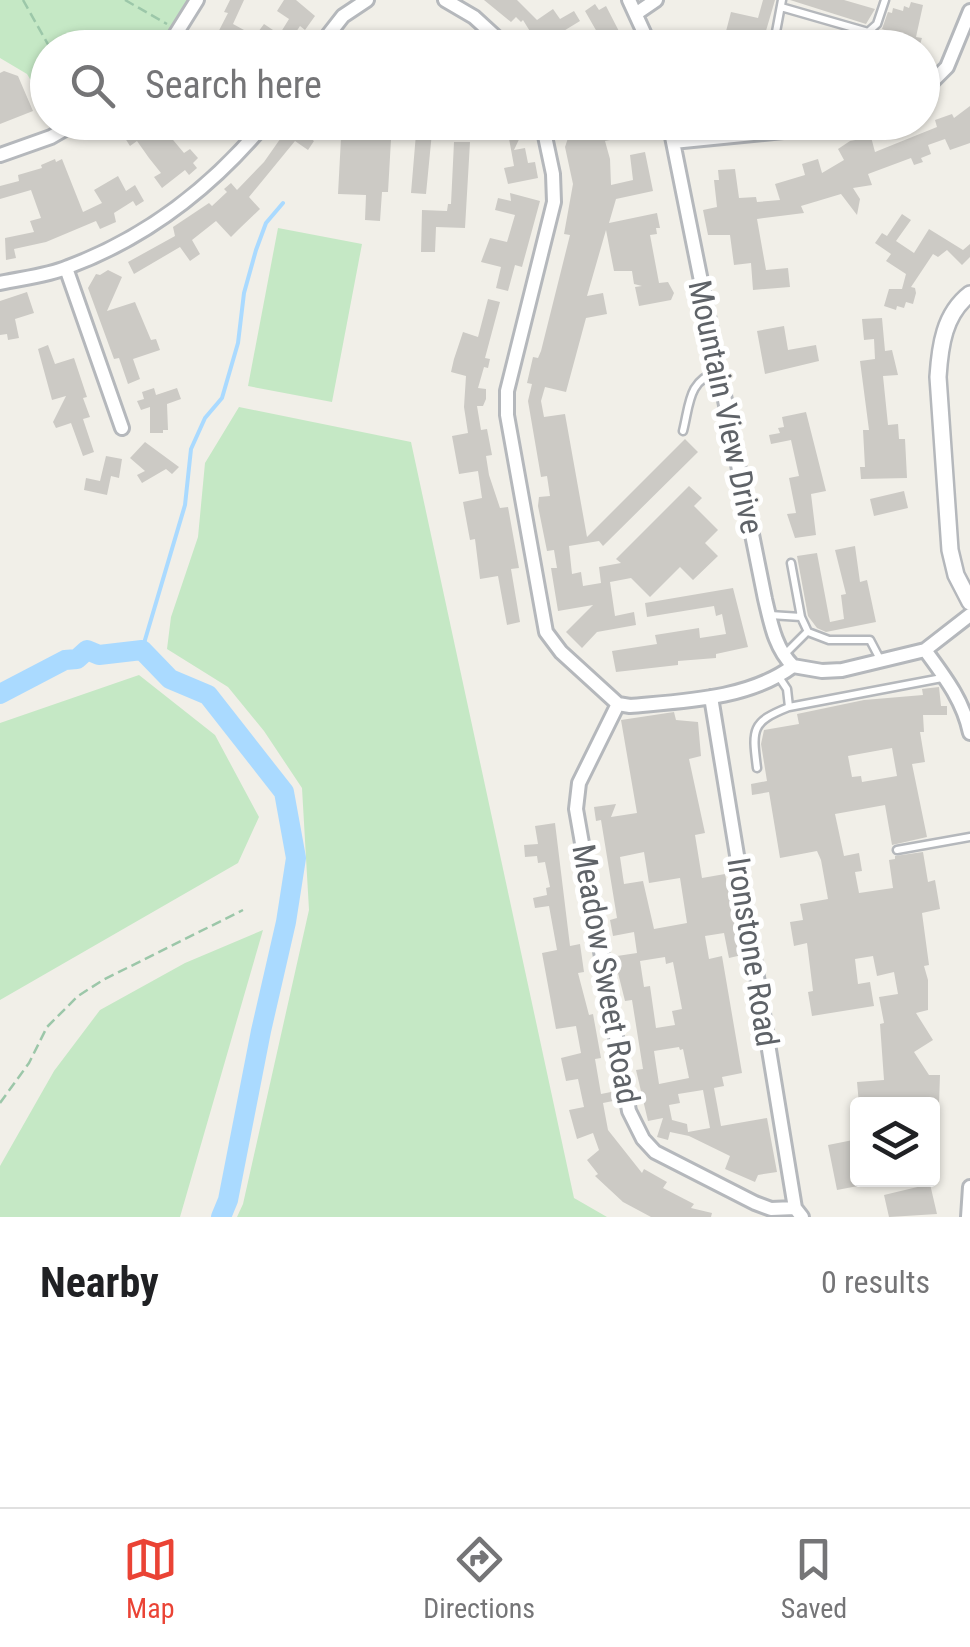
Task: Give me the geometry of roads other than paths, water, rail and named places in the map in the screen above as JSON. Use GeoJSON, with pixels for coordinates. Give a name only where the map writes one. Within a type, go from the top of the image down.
{"type":"FeatureCollection","features":[{"type":"Feature","properties":{"kind":"street"},"geometry":{"type":"LineString","coordinates":[[179,30],[197,0]]}},
{"type":"Feature","properties":{"kind":"street"},"geometry":{"type":"LineString","coordinates":[[331,30],[366,0]]}},
{"type":"Feature","properties":{"kind":"street"},"geometry":{"type":"LineString","coordinates":[[445,0],[488,30]]}},
{"type":"Feature","properties":{"kind":"street"},"geometry":{"type":"LineString","coordinates":[[630,0],[644,30]]}},
{"type":"Feature","properties":{"kind":"street"},"geometry":{"type":"LineString","coordinates":[[638,13],[656,0]]}},
{"type":"Feature","properties":{"kind":"street"},"geometry":{"type":"LineString","coordinates":[[940,74],[947,67],[970,11]]}},
{"type":"Feature","properties":{"kind":"street"},"geometry":{"type":"LineString","coordinates":[[0,155],[42,140]]}},
{"type":"Feature","properties":{"kind":"street"},"geometry":{"type":"LineString","coordinates":[[0,283],[66,268],[180,206],[212,181],[250,140]]}},
{"type":"Feature","properties":{"kind":"street"},"geometry":{"type":"LineString","coordinates":[[546,140],[554,174],[554,202],[507,391],[506,415],[546,632],[561,652],[618,704],[711,697],[779,678],[788,661],[822,672],[925,650],[970,614]]}},
{"type":"Feature","properties":{"kind":"street"},"geometry":{"type":"LineString","coordinates":[[673,142],[685,140]]}},
{"type":"Feature","properties":{"kind":"street","name":"Mountain View Drive"},"geometry":{"type":"LineString","coordinates":[[673,142],[769,615],[788,661]]}},
{"type":"Feature","properties":{"kind":"street"},"geometry":{"type":"LineString","coordinates":[[66,268],[122,428]]}},
{"type":"Feature","properties":{"kind":"street"},"geometry":{"type":"LineString","coordinates":[[970,294],[948,321],[939,354],[938,377],[950,550],[956,575],[970,602]]}},
{"type":"Feature","properties":{"kind":"street"},"geometry":{"type":"LineString","coordinates":[[925,650],[962,705],[970,732]]}},
{"type":"Feature","properties":{"kind":"street","name":"Ironstone Road"},"geometry":{"type":"LineString","coordinates":[[711,697],[799,1212]]}},
{"type":"Feature","properties":{"kind":"street","name":"Meadow Sweet Road"},"geometry":{"type":"LineString","coordinates":[[618,704],[579,782],[576,809],[629,1111],[643,1139],[655,1152],[755,1203],[799,1212]]}},
{"type":"Feature","properties":{"kind":"street"},"geometry":{"type":"LineString","coordinates":[[968,1217],[970,1187]]}},
{"type":"Feature","properties":{"kind":"lane"},"geometry":{"type":"LineString","coordinates":[[870,30],[877,24],[885,0]]}},
{"type":"Feature","properties":{"kind":"lane"},"geometry":{"type":"LineString","coordinates":[[777,30],[781,3],[862,30]]}},
{"type":"Feature","properties":{"kind":"lane"},"geometry":{"type":"LineString","coordinates":[[683,430],[697,383],[719,370]]}},
{"type":"Feature","properties":{"kind":"lane"},"geometry":{"type":"LineString","coordinates":[[791,563],[801,617],[808,632],[829,640],[870,640],[882,662]]}},
{"type":"Feature","properties":{"kind":"lane"},"geometry":{"type":"LineString","coordinates":[[769,615],[801,617]]}},
{"type":"Feature","properties":{"kind":"lane"},"geometry":{"type":"LineString","coordinates":[[788,661],[808,632]]}},
{"type":"Feature","properties":{"kind":"lane"},"geometry":{"type":"LineString","coordinates":[[779,678],[787,689],[789,707]]}},
{"type":"Feature","properties":{"kind":"lane"},"geometry":{"type":"LineString","coordinates":[[757,768],[753,738],[757,726],[768,716],[789,707],[946,678]]}},
{"type":"Feature","properties":{"kind":"lane"},"geometry":{"type":"LineString","coordinates":[[897,850],[970,837]]}},
{"type":"Feature","properties":{"kind":"waterway"},"geometry":{"type":"LineString","coordinates":[[142,650],[185,505],[191,449],[205,418],[222,398],[238,343],[244,293],[256,250],[266,223],[283,203]]}},
{"type":"Feature","properties":{"kind":"waterway"},"geometry":{"type":"LineString","coordinates":[[0,694],[65,660],[77,659],[87,650],[99,655],[142,650],[170,679],[208,695],[284,792],[296,858],[228,1200],[221,1217]]}}]}
